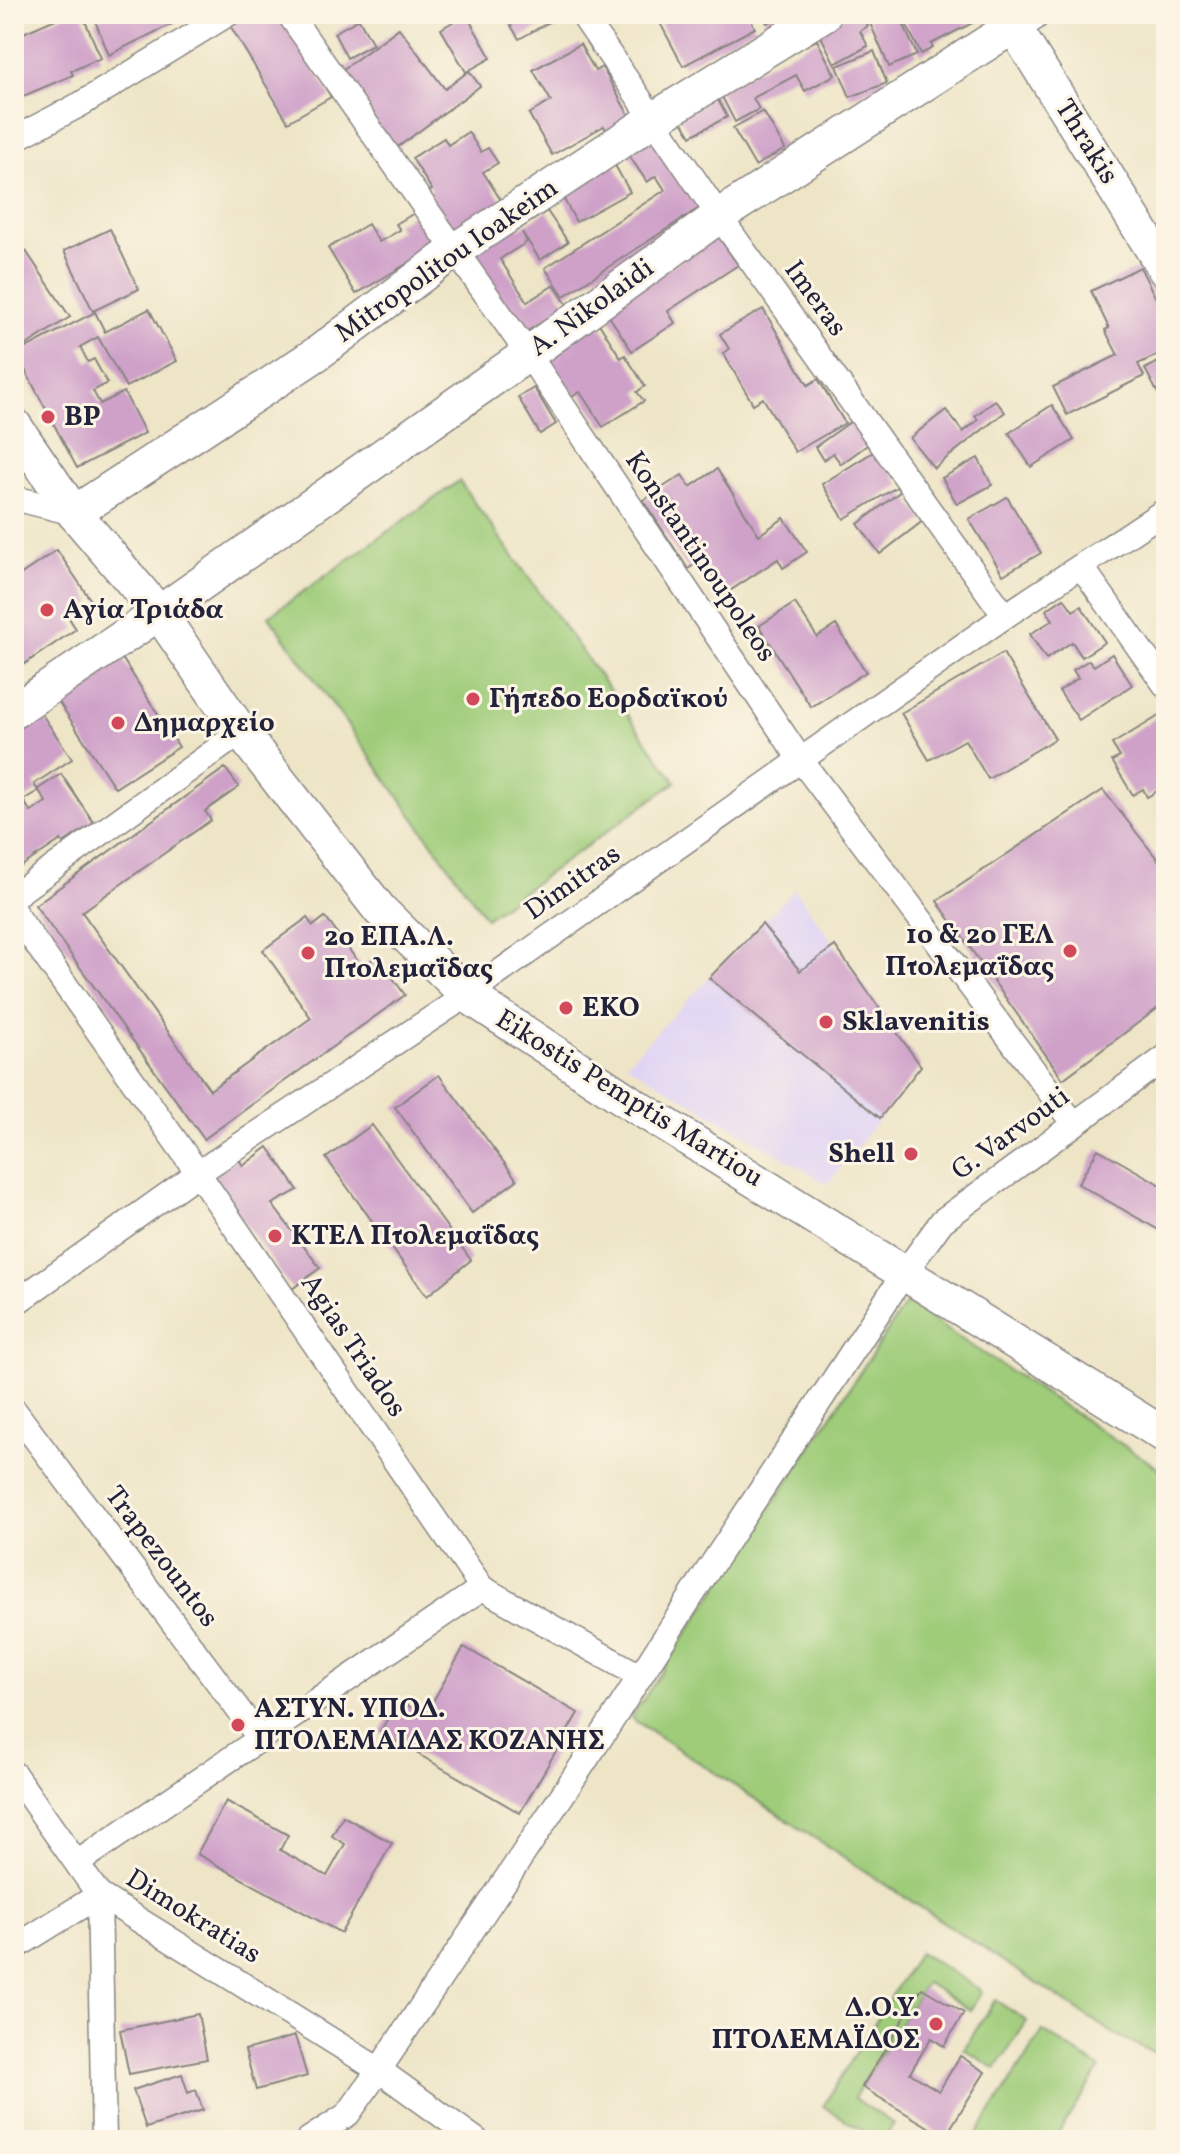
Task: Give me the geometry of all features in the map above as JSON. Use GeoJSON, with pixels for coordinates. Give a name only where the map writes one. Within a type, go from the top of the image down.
{"type":"FeatureCollection","features":[{"type":"Feature","properties":{"kind":"street"},"geometry":{"type":"LineString","coordinates":[[14,139],[81,104],[228,14]]}},
{"type":"Feature","properties":{"kind":"street","name":"Konstantinoupoleos"},"geometry":{"type":"LineString","coordinates":[[289,14],[528,354],[800,759],[1074,1124]]}},
{"type":"Feature","properties":{"kind":"street","name":"Imeras"},"geometry":{"type":"LineString","coordinates":[[582,14],[719,216],[1005,616]]}},
{"type":"Feature","properties":{"kind":"street","name":"Mitropolitou Ioakeim"},"geometry":{"type":"LineString","coordinates":[[74,513],[318,353],[454,251],[654,119],[824,14]]}},
{"type":"Feature","properties":{"kind":"street","name":"A. Nikolaidi"},"geometry":{"type":"LineString","coordinates":[[14,711],[528,354],[719,216],[1017,18]]}},
{"type":"Feature","properties":{"kind":"street","name":"Thrakis"},"geometry":{"type":"LineString","coordinates":[[1017,18],[1166,271]]}},
{"type":"Feature","properties":{"kind":"street","name":"Eikostis Pemptis Martiou"},"geometry":{"type":"LineString","coordinates":[[14,425],[74,513],[159,613],[241,732],[380,910],[467,995],[648,1113],[1166,1436]]}},
{"type":"Feature","properties":{"kind":"street"},"geometry":{"type":"LineString","coordinates":[[14,498],[74,513]]}},
{"type":"Feature","properties":{"kind":"street","name":"Dimitras"},"geometry":{"type":"LineString","coordinates":[[14,1304],[198,1173],[467,995],[1005,616],[1166,510]]}},
{"type":"Feature","properties":{"kind":"street"},"geometry":{"type":"LineString","coordinates":[[1081,566],[1166,686]]}},
{"type":"Feature","properties":{"kind":"street"},"geometry":{"type":"LineString","coordinates":[[14,896],[241,732]]}},
{"type":"Feature","properties":{"kind":"street","name":"Agias Triados"},"geometry":{"type":"LineString","coordinates":[[14,912],[198,1173],[482,1588],[640,1676]]}},
{"type":"Feature","properties":{"kind":"street","name":"G. Varvouti"},"geometry":{"type":"LineString","coordinates":[[308,2140],[348,2114],[379,2070],[905,1272],[942,1221],[1166,1057]]}},
{"type":"Feature","properties":{"kind":"street","name":"Trapezountos"},"geometry":{"type":"LineString","coordinates":[[14,1410],[261,1740]]}},
{"type":"Feature","properties":{"kind":"street"},"geometry":{"type":"LineString","coordinates":[[77,1863],[482,1588]]}},
{"type":"Feature","properties":{"kind":"street","name":"Dimokratias"},"geometry":{"type":"LineString","coordinates":[[17,1783],[99,1895],[379,2070],[476,2140]]}},
{"type":"Feature","properties":{"kind":"street"},"geometry":{"type":"LineString","coordinates":[[14,1948],[99,1895]]}},
{"type":"Feature","properties":{"kind":"street"},"geometry":{"type":"LineString","coordinates":[[99,1895],[104,2140]]}},
{"type":"Feature","properties":{"kind":"shaded area"},"geometry":{"type":"Polygon","coordinates":[[[795,889],[921,1066],[828,1184],[626,1064],[795,889]]]}},
{"type":"Feature","properties":{"kind":"green space","name":"Γήπεδο Εορδαϊκού"},"geometry":{"type":"Polygon","coordinates":[[[459,481],[676,782],[486,918],[269,616],[459,481]]]}},
{"type":"Feature","properties":{"kind":"green space"},"geometry":{"type":"Polygon","coordinates":[[[906,1303],[1166,1473],[1166,2058],[1116,2035],[631,1718],[906,1303]]]}},
{"type":"Feature","properties":{"kind":"green space"},"geometry":{"type":"Polygon","coordinates":[[[919,1952],[982,1991],[970,2010],[927,1983],[922,1988],[854,2098],[894,2124],[884,2140],[878,2140],[823,2106],[919,1952]]]}},
{"type":"Feature","properties":{"kind":"green space"},"geometry":{"type":"Polygon","coordinates":[[[995,2000],[1027,2021],[996,2069],[964,2049],[995,2000]]]}},
{"type":"Feature","properties":{"kind":"green space"},"geometry":{"type":"Polygon","coordinates":[[[1043,2031],[1100,2068],[1054,2140],[973,2140],[1043,2031]]]}},
{"type":"Feature","properties":{"kind":"building"},"geometry":{"type":"Polygon","coordinates":[[[67,14],[82,14],[101,58],[71,71],[73,75],[14,100],[14,37],[67,14]]]}},
{"type":"Feature","properties":{"kind":"building"},"geometry":{"type":"Polygon","coordinates":[[[108,14],[192,14],[109,55],[95,21],[108,14]]]}},
{"type":"Feature","properties":{"kind":"building"},"geometry":{"type":"Polygon","coordinates":[[[242,14],[276,14],[283,27],[288,24],[331,97],[288,122],[228,22],[242,14]]]}},
{"type":"Feature","properties":{"kind":"building"},"geometry":{"type":"Polygon","coordinates":[[[466,14],[491,58],[466,72],[441,29],[466,14]]]}},
{"type":"Feature","properties":{"kind":"building"},"geometry":{"type":"Polygon","coordinates":[[[504,14],[558,14],[560,16],[519,39],[504,14]]]}},
{"type":"Feature","properties":{"kind":"building"},"geometry":{"type":"Polygon","coordinates":[[[673,14],[748,14],[755,28],[683,66],[659,21],[673,14]]]}},
{"type":"Feature","properties":{"kind":"building"},"geometry":{"type":"Polygon","coordinates":[[[762,14],[785,14],[767,23],[762,14]]]}},
{"type":"Feature","properties":{"kind":"building"},"geometry":{"type":"Polygon","coordinates":[[[850,14],[861,14],[868,26],[860,31],[868,46],[835,64],[818,31],[850,14]]]}},
{"type":"Feature","properties":{"kind":"building"},"geometry":{"type":"Polygon","coordinates":[[[866,14],[899,14],[917,55],[889,67],[866,14]]]}},
{"type":"Feature","properties":{"kind":"building"},"geometry":{"type":"Polygon","coordinates":[[[915,14],[990,14],[931,44],[933,48],[921,54],[904,20],[915,14]]]}},
{"type":"Feature","properties":{"kind":"building"},"geometry":{"type":"Polygon","coordinates":[[[359,19],[373,44],[347,58],[334,33],[359,19]]]}},
{"type":"Feature","properties":{"kind":"building"},"geometry":{"type":"Polygon","coordinates":[[[399,28],[445,89],[469,71],[480,86],[395,149],[338,73],[399,28]]]}},
{"type":"Feature","properties":{"kind":"building"},"geometry":{"type":"Polygon","coordinates":[[[817,40],[835,75],[805,91],[796,75],[753,98],[759,109],[735,122],[718,89],[817,40]]]}},
{"type":"Feature","properties":{"kind":"building"},"geometry":{"type":"Polygon","coordinates":[[[580,44],[595,71],[602,67],[631,119],[608,133],[604,126],[552,155],[529,114],[551,101],[533,70],[580,44]]]}},
{"type":"Feature","properties":{"kind":"building"},"geometry":{"type":"Polygon","coordinates":[[[874,51],[887,83],[850,97],[837,66],[874,51]]]}},
{"type":"Feature","properties":{"kind":"building"},"geometry":{"type":"Polygon","coordinates":[[[715,94],[727,117],[691,136],[678,114],[715,94]]]}},
{"type":"Feature","properties":{"kind":"building"},"geometry":{"type":"Polygon","coordinates":[[[763,111],[785,149],[755,166],[733,128],[763,111]]]}},
{"type":"Feature","properties":{"kind":"building"},"geometry":{"type":"Polygon","coordinates":[[[468,132],[481,152],[488,148],[498,163],[483,172],[502,202],[452,234],[426,194],[432,190],[412,158],[444,138],[448,145],[468,132]]]}},
{"type":"Feature","properties":{"kind":"building"},"geometry":{"type":"Polygon","coordinates":[[[656,135],[702,206],[564,296],[545,268],[665,190],[656,176],[647,182],[628,154],[656,135]]]}},
{"type":"Feature","properties":{"kind":"building"},"geometry":{"type":"Polygon","coordinates":[[[612,160],[630,192],[576,222],[559,190],[612,160]]]}},
{"type":"Feature","properties":{"kind":"building"},"geometry":{"type":"Polygon","coordinates":[[[547,211],[568,242],[540,260],[522,232],[527,242],[500,259],[527,302],[554,285],[568,306],[521,335],[467,251],[514,221],[519,229],[547,211]]]}},
{"type":"Feature","properties":{"kind":"building"},"geometry":{"type":"Polygon","coordinates":[[[416,212],[437,246],[356,294],[328,248],[368,224],[379,242],[400,230],[396,224],[416,212]]]}},
{"type":"Feature","properties":{"kind":"building"},"geometry":{"type":"Polygon","coordinates":[[[110,229],[139,289],[93,311],[64,251],[110,229]]]}},
{"type":"Feature","properties":{"kind":"building"},"geometry":{"type":"Polygon","coordinates":[[[718,236],[738,265],[668,311],[675,323],[632,351],[605,310],[718,236]]]}},
{"type":"Feature","properties":{"kind":"building"},"geometry":{"type":"Polygon","coordinates":[[[26,251],[70,317],[14,353],[14,259],[26,251]]]}},
{"type":"Feature","properties":{"kind":"building"},"geometry":{"type":"Polygon","coordinates":[[[1140,267],[1166,318],[1166,351],[1138,364],[1144,376],[1067,415],[1053,387],[1118,355],[1091,291],[1140,267]]]}},
{"type":"Feature","properties":{"kind":"building"},"geometry":{"type":"Polygon","coordinates":[[[149,309],[177,361],[126,387],[98,337],[80,347],[88,362],[94,359],[107,383],[93,391],[100,404],[124,392],[145,433],[77,468],[16,353],[95,312],[105,332],[149,309]]]}},
{"type":"Feature","properties":{"kind":"building"},"geometry":{"type":"Polygon","coordinates":[[[763,309],[808,385],[818,379],[845,423],[795,452],[763,398],[753,404],[723,353],[729,349],[720,334],[763,309]]]}},
{"type":"Feature","properties":{"kind":"building"},"geometry":{"type":"Polygon","coordinates":[[[596,319],[621,358],[625,355],[645,386],[637,392],[644,401],[603,427],[580,392],[570,398],[541,354],[596,319]]]}},
{"type":"Feature","properties":{"kind":"building"},"geometry":{"type":"Polygon","coordinates":[[[1166,358],[1166,401],[1163,403],[1145,369],[1166,358]]]}},
{"type":"Feature","properties":{"kind":"building"},"geometry":{"type":"Polygon","coordinates":[[[534,388],[556,424],[540,434],[518,397],[534,388]]]}},
{"type":"Feature","properties":{"kind":"building"},"geometry":{"type":"Polygon","coordinates":[[[995,400],[1005,412],[934,468],[910,438],[946,410],[963,432],[978,420],[975,416],[995,400]]]}},
{"type":"Feature","properties":{"kind":"building"},"geometry":{"type":"Polygon","coordinates":[[[1052,405],[1074,440],[1031,467],[1009,433],[1052,405]]]}},
{"type":"Feature","properties":{"kind":"building"},"geometry":{"type":"Polygon","coordinates":[[[853,420],[870,443],[841,464],[833,453],[823,460],[815,447],[853,420]]]}},
{"type":"Feature","properties":{"kind":"building"},"geometry":{"type":"Polygon","coordinates":[[[878,449],[900,485],[844,519],[822,484],[878,449]]]}},
{"type":"Feature","properties":{"kind":"building"},"geometry":{"type":"Polygon","coordinates":[[[978,458],[992,485],[957,504],[942,478],[978,458]]]}},
{"type":"Feature","properties":{"kind":"building"},"geometry":{"type":"Polygon","coordinates":[[[717,469],[759,535],[784,518],[807,552],[783,568],[778,559],[725,594],[702,559],[688,569],[643,500],[682,475],[690,487],[717,469]]]}},
{"type":"Feature","properties":{"kind":"building"},"geometry":{"type":"Polygon","coordinates":[[[901,491],[924,520],[880,554],[858,524],[901,491]]]}},
{"type":"Feature","properties":{"kind":"building"},"geometry":{"type":"Polygon","coordinates":[[[1007,497],[1041,553],[1003,575],[969,519],[1007,497]]]}},
{"type":"Feature","properties":{"kind":"building","name":"Αγία Τριάδα"},"geometry":{"type":"Polygon","coordinates":[[[57,550],[92,602],[69,618],[76,629],[14,671],[14,579],[57,550]]]}},
{"type":"Feature","properties":{"kind":"building"},"geometry":{"type":"Polygon","coordinates":[[[1064,598],[1073,611],[1081,606],[1105,642],[1082,657],[1072,642],[1046,659],[1030,634],[1053,620],[1046,610],[1064,598]]]}},
{"type":"Feature","properties":{"kind":"building"},"geometry":{"type":"Polygon","coordinates":[[[795,603],[817,637],[836,625],[866,672],[811,707],[759,626],[795,603]]]}},
{"type":"Feature","properties":{"kind":"building"},"geometry":{"type":"Polygon","coordinates":[[[1003,653],[1055,739],[988,779],[965,740],[929,760],[901,713],[1003,653]]]}},
{"type":"Feature","properties":{"kind":"building"},"geometry":{"type":"Polygon","coordinates":[[[1112,654],[1132,685],[1079,720],[1059,691],[1078,678],[1073,670],[1089,660],[1094,666],[1112,654]]]}},
{"type":"Feature","properties":{"kind":"building","name":"Δημαρχείο"},"geometry":{"type":"Polygon","coordinates":[[[122,658],[179,747],[115,788],[57,699],[122,658]]]}},
{"type":"Feature","properties":{"kind":"building"},"geometry":{"type":"Polygon","coordinates":[[[1166,712],[1166,762],[1160,765],[1166,776],[1166,786],[1147,797],[1143,789],[1133,795],[1112,761],[1120,757],[1112,744],[1166,712]]]}},
{"type":"Feature","properties":{"kind":"building"},"geometry":{"type":"Polygon","coordinates":[[[41,713],[72,759],[34,784],[38,791],[23,800],[31,812],[46,802],[38,789],[61,774],[94,823],[63,843],[61,840],[14,871],[14,731],[41,713]]]}},
{"type":"Feature","properties":{"kind":"building","name":"2ο ΕΠΑ.Λ. Πτολεμαΐδας"},"geometry":{"type":"Polygon","coordinates":[[[225,768],[239,787],[205,811],[211,820],[82,912],[210,1090],[311,1018],[263,950],[307,918],[313,926],[325,917],[362,967],[377,956],[405,995],[204,1139],[35,905],[225,768]]]}},
{"type":"Feature","properties":{"kind":"building","name":"1ο & 2ο ΓΕΛ Πτολεμαΐδας"},"geometry":{"type":"Polygon","coordinates":[[[1103,790],[1166,870],[1166,1002],[1063,1079],[937,901],[1103,790]]]}},
{"type":"Feature","properties":{"kind":"building","name":"Sklavenitis"},"geometry":{"type":"Polygon","coordinates":[[[762,924],[800,971],[835,946],[921,1066],[880,1118],[709,978],[762,924]]]}},
{"type":"Feature","properties":{"kind":"building"},"geometry":{"type":"Polygon","coordinates":[[[439,1075],[517,1180],[472,1213],[395,1107],[439,1075]]]}},
{"type":"Feature","properties":{"kind":"building"},"geometry":{"type":"Polygon","coordinates":[[[372,1125],[471,1260],[427,1296],[326,1158],[372,1125]]]}},
{"type":"Feature","properties":{"kind":"building","name":"ΚΤΕΛ Πτολεμαΐδας"},"geometry":{"type":"Polygon","coordinates":[[[268,1147],[298,1190],[272,1204],[320,1268],[292,1289],[212,1177],[238,1158],[243,1166],[268,1147]]]}},
{"type":"Feature","properties":{"kind":"building"},"geometry":{"type":"Polygon","coordinates":[[[1098,1149],[1166,1188],[1166,1234],[1078,1184],[1098,1149]]]}},
{"type":"Feature","properties":{"kind":"building"},"geometry":{"type":"Polygon","coordinates":[[[464,1647],[578,1713],[520,1813],[380,1732],[398,1700],[425,1715],[464,1647]]]}},
{"type":"Feature","properties":{"kind":"building"},"geometry":{"type":"Polygon","coordinates":[[[226,1801],[288,1835],[280,1850],[327,1876],[345,1844],[332,1836],[343,1816],[392,1843],[341,1933],[197,1854],[226,1801]]]}},
{"type":"Feature","properties":{"kind":"building"},"geometry":{"type":"Polygon","coordinates":[[[922,1988],[964,2013],[944,2046],[931,2038],[910,2073],[939,2091],[960,2056],[985,2072],[945,2137],[862,2087],[922,1988]]]}},
{"type":"Feature","properties":{"kind":"building"},"geometry":{"type":"Polygon","coordinates":[[[198,2014],[207,2059],[129,2074],[120,2030],[198,2014]]]}},
{"type":"Feature","properties":{"kind":"building"},"geometry":{"type":"Polygon","coordinates":[[[295,2036],[307,2076],[256,2090],[245,2050],[295,2036]]]}},
{"type":"Feature","properties":{"kind":"building"},"geometry":{"type":"Polygon","coordinates":[[[182,2074],[188,2093],[196,2090],[203,2110],[146,2128],[133,2090],[182,2074]]]}},
{"type":"Feature","properties":{"kind":"place","name":"BP"},"geometry":{"type":"Point","coordinates":[48,417]}},
{"type":"Feature","properties":{"kind":"place","name":"Αγία Τριάδα"},"geometry":{"type":"Point","coordinates":[47,610]}},
{"type":"Feature","properties":{"kind":"place","name":"Γήπεδο Εορδαϊκού"},"geometry":{"type":"Point","coordinates":[473,699]}},
{"type":"Feature","properties":{"kind":"place","name":"Δημαρχείο"},"geometry":{"type":"Point","coordinates":[118,723]}},
{"type":"Feature","properties":{"kind":"place","name":"1ο & 2ο ΓΕΛ Πτολεμαΐδας"},"geometry":{"type":"Point","coordinates":[1070,951]}},
{"type":"Feature","properties":{"kind":"place","name":"2ο ΕΠΑ.Λ. Πτολεμαΐδας"},"geometry":{"type":"Point","coordinates":[308,953]}},
{"type":"Feature","properties":{"kind":"place","name":"EKO"},"geometry":{"type":"Point","coordinates":[566,1008]}},
{"type":"Feature","properties":{"kind":"place","name":"Sklavenitis"},"geometry":{"type":"Point","coordinates":[826,1022]}},
{"type":"Feature","properties":{"kind":"place","name":"Shell"},"geometry":{"type":"Point","coordinates":[911,1154]}},
{"type":"Feature","properties":{"kind":"place","name":"ΚΤΕΛ Πτολεμαΐδας"},"geometry":{"type":"Point","coordinates":[275,1236]}},
{"type":"Feature","properties":{"kind":"place","name":"ΑΣΤΥΝ. ΥΠΟΔ. ΠΤΟΛΕΜΑΙΔΑΣ ΚΟΖΑΝΗΣ"},"geometry":{"type":"Point","coordinates":[238,1725]}},
{"type":"Feature","properties":{"kind":"place","name":"Δ.Ο.Υ. ΠΤΟΛΕΜΑΪΔΟΣ"},"geometry":{"type":"Point","coordinates":[936,2024]}}]}
